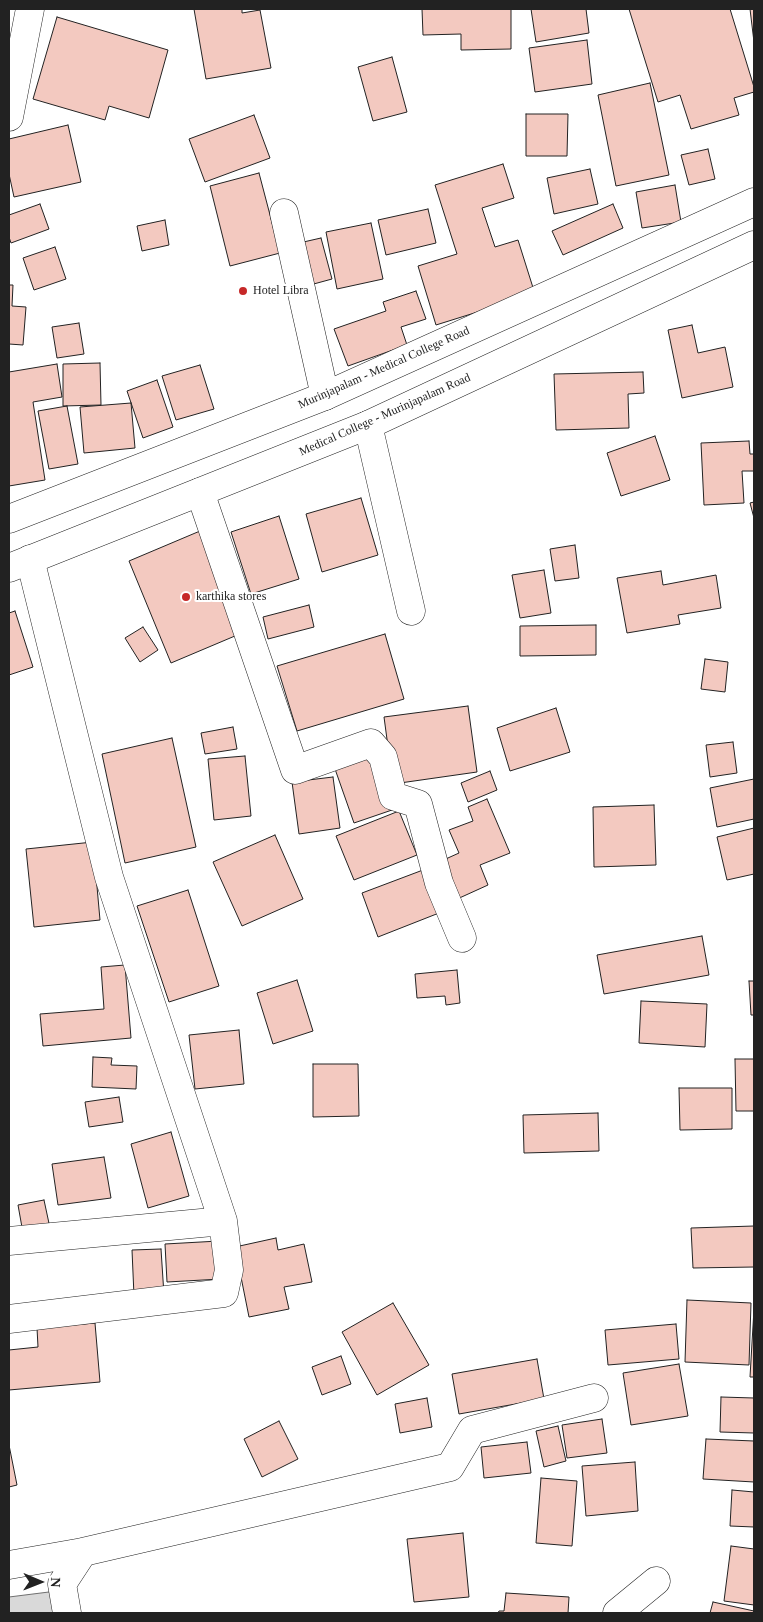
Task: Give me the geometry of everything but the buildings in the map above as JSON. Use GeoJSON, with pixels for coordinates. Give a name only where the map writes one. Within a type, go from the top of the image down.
{"type":"FeatureCollection","features":[{"type":"Feature","properties":{"kind":"street"},"geometry":{"type":"LineString","coordinates":[[9,116],[30,9]]}},
{"type":"Feature","properties":{"kind":"street","name":"Murinjapalam - Medical College Road"},"geometry":{"type":"LineString","coordinates":[[9,519],[326,396],[754,202]]}},
{"type":"Feature","properties":{"kind":"street"},"geometry":{"type":"LineString","coordinates":[[284,213],[326,396]]}},
{"type":"Feature","properties":{"kind":"street","name":"Medical College - Murinjapalam Road"},"geometry":{"type":"LineString","coordinates":[[20,563],[368,425],[754,245]]}},
{"type":"Feature","properties":{"kind":"street"},"geometry":{"type":"LineString","coordinates":[[368,425],[411,611]]}},
{"type":"Feature","properties":{"kind":"street"},"geometry":{"type":"LineString","coordinates":[[200,492],[295,770],[371,743],[383,757],[393,796],[418,804],[439,883],[462,938]]}},
{"type":"Feature","properties":{"kind":"street"},"geometry":{"type":"LineString","coordinates":[[9,1319],[224,1294],[228,1270],[223,1221],[109,877],[20,563]]}},
{"type":"Feature","properties":{"kind":"street"},"geometry":{"type":"LineString","coordinates":[[9,1242],[223,1221]]}},
{"type":"Feature","properties":{"kind":"street"},"geometry":{"type":"LineString","coordinates":[[9,1564],[83,1552],[450,1467],[472,1430],[594,1398]]}},
{"type":"Feature","properties":{"kind":"street"},"geometry":{"type":"LineString","coordinates":[[67,1613],[62,1584],[83,1552]]}},
{"type":"Feature","properties":{"kind":"street"},"geometry":{"type":"LineString","coordinates":[[617,1613],[656,1581]]}},
{"type":"Feature","properties":{"kind":"shaded area"},"geometry":{"type":"Polygon","coordinates":[[[57,1591],[60,1613],[9,1613],[9,1597],[57,1591]]]}},
{"type":"Feature","properties":{"kind":"place","name":"Hotel Libra"},"geometry":{"type":"Point","coordinates":[243,291]}},
{"type":"Feature","properties":{"kind":"place","name":"karthika stores"},"geometry":{"type":"Point","coordinates":[186,597]}}]}
